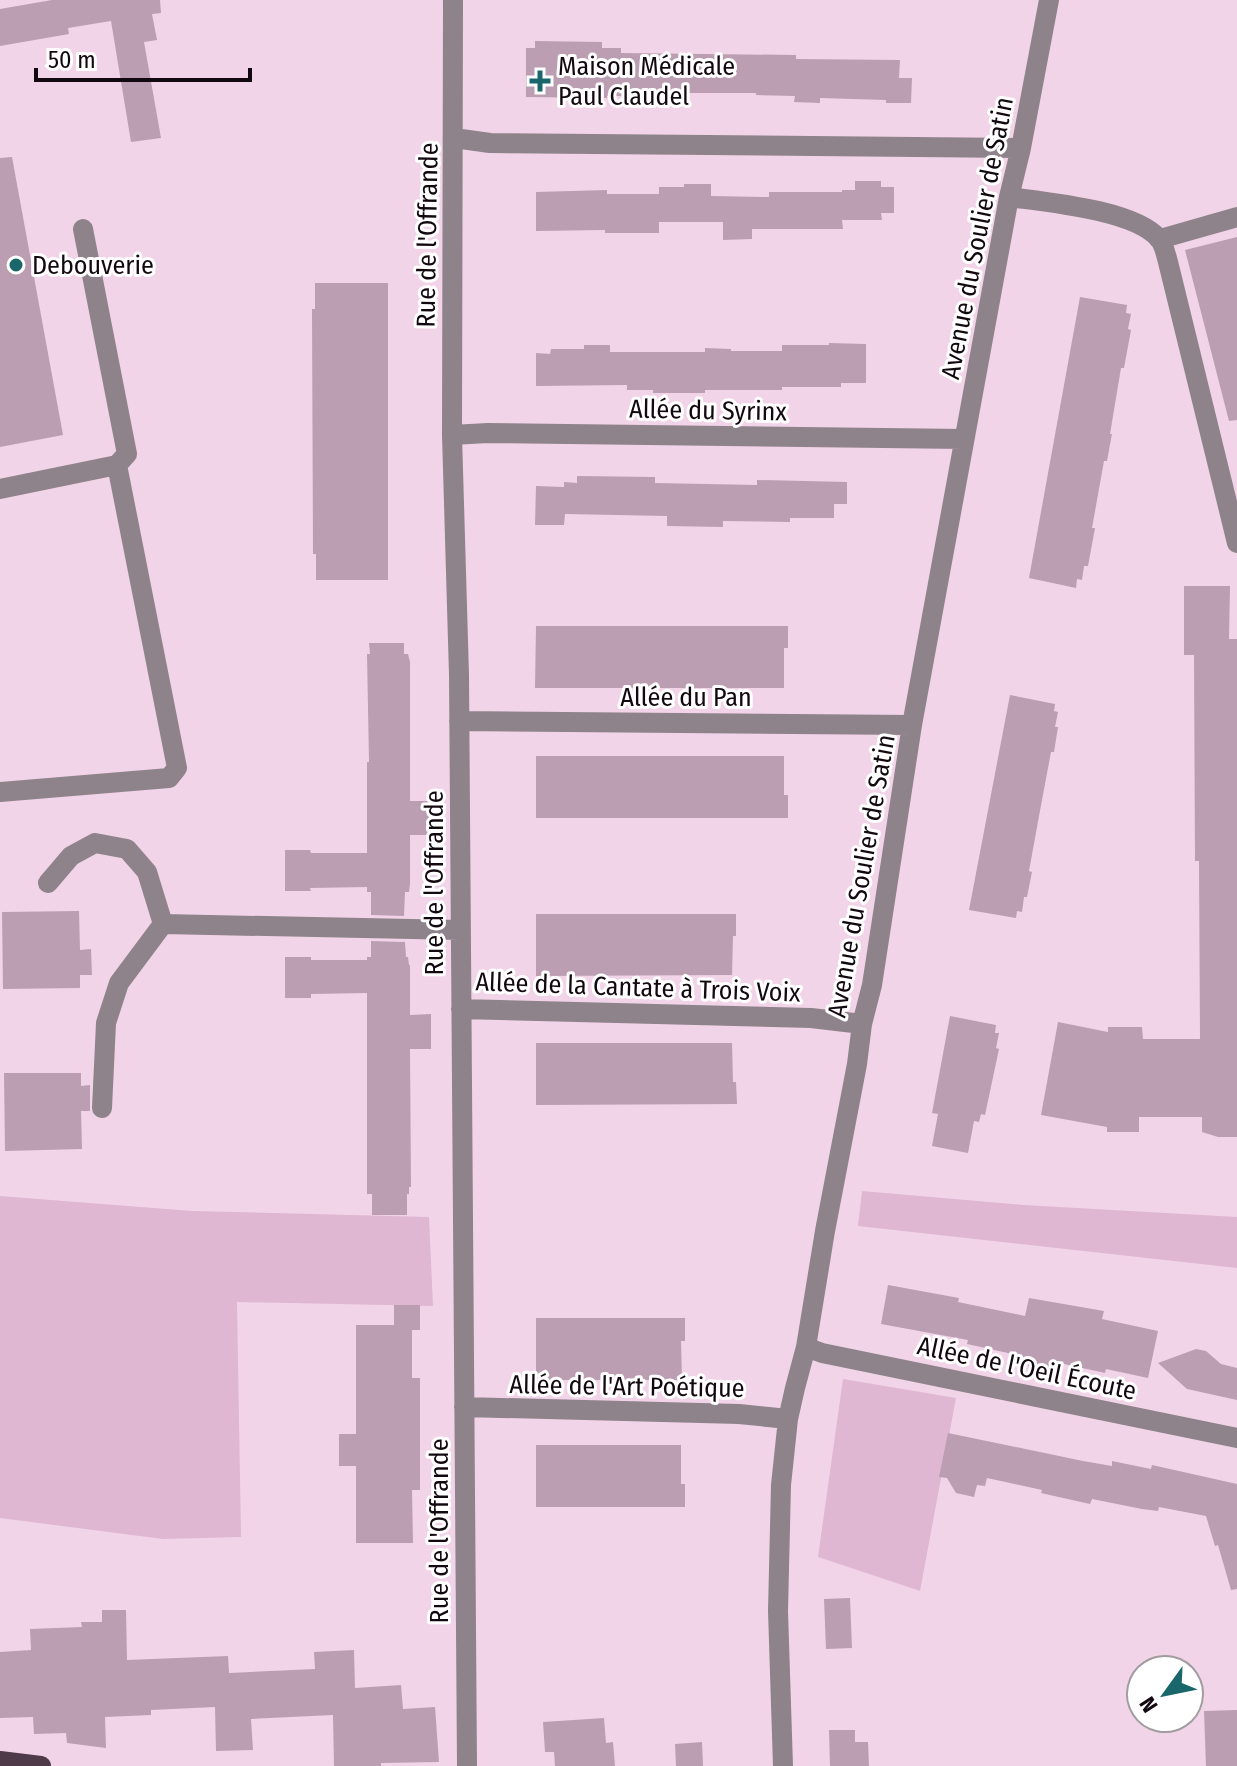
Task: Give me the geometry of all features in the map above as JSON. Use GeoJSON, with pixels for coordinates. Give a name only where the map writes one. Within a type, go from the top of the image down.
{"type":"FeatureCollection","features":[{"type":"Feature","properties":{"kind":"main road"},"geometry":{"type":"LineString","coordinates":[[0,1761],[41,1766]]}},
{"type":"Feature","properties":{"kind":"street","name":"Rue de l'Offrande"},"geometry":{"type":"LineString","coordinates":[[453,0],[452,435],[459,721],[467,1766]]}},
{"type":"Feature","properties":{"kind":"street","name":"Avenue du Soulier de Satin"},"geometry":{"type":"LineString","coordinates":[[783,1766],[778,1611],[781,1485],[788,1419],[806,1347],[862,1024],[872,985],[912,725],[1009,197],[1049,0]]}},
{"type":"Feature","properties":{"kind":"street"},"geometry":{"type":"LineString","coordinates":[[454,138],[490,143],[1021,148]]}},
{"type":"Feature","properties":{"kind":"street"},"geometry":{"type":"LineString","coordinates":[[1009,197],[1080,206],[1137,223],[1160,239],[1237,543]]}},
{"type":"Feature","properties":{"kind":"street"},"geometry":{"type":"LineString","coordinates":[[1160,239],[1237,217]]}},
{"type":"Feature","properties":{"kind":"street"},"geometry":{"type":"LineString","coordinates":[[0,489],[117,465],[127,454],[83,229]]}},
{"type":"Feature","properties":{"kind":"street","name":"Allée du Syrinx"},"geometry":{"type":"LineString","coordinates":[[452,435],[964,439]]}},
{"type":"Feature","properties":{"kind":"street"},"geometry":{"type":"LineString","coordinates":[[0,792],[169,778],[177,768],[117,465]]}},
{"type":"Feature","properties":{"kind":"street","name":"Allée du Pan"},"geometry":{"type":"LineString","coordinates":[[459,721],[912,725]]}},
{"type":"Feature","properties":{"kind":"street"},"geometry":{"type":"LineString","coordinates":[[48,883],[71,856],[95,843],[127,849],[147,872],[163,924]]}},
{"type":"Feature","properties":{"kind":"street"},"geometry":{"type":"LineString","coordinates":[[163,924],[460,930]]}},
{"type":"Feature","properties":{"kind":"street"},"geometry":{"type":"LineString","coordinates":[[102,1108],[106,1023],[119,983],[163,924]]}},
{"type":"Feature","properties":{"kind":"street","name":"Allée de la Cantate à Trois Voix"},"geometry":{"type":"LineString","coordinates":[[461,1009],[811,1018],[862,1024]]}},
{"type":"Feature","properties":{"kind":"street","name":"Allée de l'Oeil Écoute"},"geometry":{"type":"LineString","coordinates":[[806,1347],[822,1353],[1237,1438]]}},
{"type":"Feature","properties":{"kind":"street","name":"Allée de l'Art Poétique"},"geometry":{"type":"LineString","coordinates":[[464,1407],[739,1414],[788,1419]]}},
{"type":"Feature","properties":{"kind":"shaded area"},"geometry":{"type":"Polygon","coordinates":[[[862,1191],[1024,1205],[1237,1217],[1237,1268],[858,1226],[862,1191]]]}},
{"type":"Feature","properties":{"kind":"shaded area"},"geometry":{"type":"Polygon","coordinates":[[[0,1196],[192,1211],[429,1217],[433,1306],[237,1302],[241,1537],[163,1539],[0,1518],[0,1196]]]}},
{"type":"Feature","properties":{"kind":"shaded area"},"geometry":{"type":"Polygon","coordinates":[[[843,1379],[956,1398],[920,1591],[818,1557],[843,1379]]]}},
{"type":"Feature","properties":{"kind":"building"},"geometry":{"type":"Polygon","coordinates":[[[52,0],[160,0],[161,13],[152,14],[157,40],[144,42],[161,138],[131,142],[111,21],[68,28],[69,34],[0,46],[0,9],[52,0]]]}},
{"type":"Feature","properties":{"kind":"building"},"geometry":{"type":"Polygon","coordinates":[[[535,41],[602,42],[602,48],[621,48],[621,53],[900,60],[899,78],[912,78],[911,103],[820,98],[820,103],[794,102],[795,96],[756,93],[652,93],[652,96],[607,98],[526,97],[526,48],[535,48],[535,41]]]}},
{"type":"Feature","properties":{"kind":"building","name":"Debouverie"},"geometry":{"type":"Polygon","coordinates":[[[12,157],[63,435],[0,447],[0,158],[12,157]]]}},
{"type":"Feature","properties":{"kind":"building"},"geometry":{"type":"Polygon","coordinates":[[[855,181],[881,181],[881,187],[894,187],[894,213],[881,213],[882,220],[842,220],[843,229],[752,229],[752,239],[723,240],[723,222],[659,222],[659,233],[536,231],[536,192],[607,190],[607,194],[659,194],[659,187],[711,184],[711,196],[769,197],[769,192],[855,190],[855,181]]]}},
{"type":"Feature","properties":{"kind":"building"},"geometry":{"type":"Polygon","coordinates":[[[1237,237],[1237,420],[1229,421],[1185,250],[1237,237]]]}},
{"type":"Feature","properties":{"kind":"building"},"geometry":{"type":"Polygon","coordinates":[[[315,283],[388,283],[388,580],[316,580],[316,554],[313,554],[312,309],[315,309],[315,283]]]}},
{"type":"Feature","properties":{"kind":"building"},"geometry":{"type":"Polygon","coordinates":[[[1080,297],[1127,305],[1126,313],[1131,314],[1128,329],[1131,330],[1124,368],[1121,368],[1107,461],[1104,461],[1088,566],[1084,566],[1082,580],[1077,579],[1076,588],[1029,578],[1080,297]]]}},
{"type":"Feature","properties":{"kind":"building"},"geometry":{"type":"Polygon","coordinates":[[[866,344],[866,383],[841,383],[841,387],[782,387],[782,390],[705,390],[705,393],[653,393],[653,390],[627,390],[627,385],[536,386],[536,353],[550,354],[551,349],[610,345],[610,352],[705,352],[705,348],[782,351],[782,345],[866,344]]]}},
{"type":"Feature","properties":{"kind":"building"},"geometry":{"type":"Polygon","coordinates":[[[577,476],[655,477],[655,483],[757,485],[757,480],[847,482],[847,504],[834,504],[834,518],[790,518],[790,522],[723,521],[723,527],[667,526],[667,516],[565,514],[564,525],[535,525],[536,486],[564,487],[564,482],[577,483],[577,476]]]}},
{"type":"Feature","properties":{"kind":"building"},"geometry":{"type":"Polygon","coordinates":[[[1184,586],[1230,586],[1229,639],[1237,639],[1237,1137],[1218,1137],[1202,1132],[1202,1117],[1139,1117],[1139,1132],[1107,1132],[1107,1127],[1041,1115],[1058,1022],[1108,1032],[1108,1027],[1142,1027],[1143,1039],[1200,1039],[1194,655],[1184,655],[1184,586]]]}},
{"type":"Feature","properties":{"kind":"building"},"geometry":{"type":"Polygon","coordinates":[[[536,626],[788,626],[788,648],[784,648],[784,688],[535,688],[536,626]]]}},
{"type":"Feature","properties":{"kind":"building"},"geometry":{"type":"Polygon","coordinates":[[[369,643],[404,643],[404,654],[408,654],[410,662],[410,801],[431,801],[431,835],[410,835],[410,884],[409,892],[405,892],[404,916],[371,915],[371,892],[367,892],[367,887],[285,891],[285,850],[367,853],[369,643]]]}},
{"type":"Feature","properties":{"kind":"building"},"geometry":{"type":"Polygon","coordinates":[[[1010,695],[1055,704],[1054,711],[1058,712],[1054,752],[1051,752],[1039,816],[1027,897],[1024,897],[1022,912],[1017,911],[1016,918],[969,910],[1010,695]]]}},
{"type":"Feature","properties":{"kind":"building"},"geometry":{"type":"Polygon","coordinates":[[[536,756],[784,756],[784,795],[788,795],[788,818],[536,818],[536,756]]]}},
{"type":"Feature","properties":{"kind":"building"},"geometry":{"type":"Polygon","coordinates":[[[79,911],[80,950],[91,949],[92,975],[80,975],[80,988],[3,989],[2,912],[79,911]]]}},
{"type":"Feature","properties":{"kind":"building"},"geometry":{"type":"Polygon","coordinates":[[[536,914],[736,914],[732,975],[536,976],[536,914]]]}},
{"type":"Feature","properties":{"kind":"building"},"geometry":{"type":"Polygon","coordinates":[[[371,941],[405,942],[410,965],[410,1015],[431,1014],[431,1049],[410,1049],[411,1187],[407,1194],[407,1215],[372,1215],[372,1194],[367,1194],[367,993],[311,994],[311,998],[285,998],[285,957],[367,960],[371,957],[371,941]]]}},
{"type":"Feature","properties":{"kind":"building"},"geometry":{"type":"Polygon","coordinates":[[[950,1016],[996,1025],[995,1033],[999,1033],[996,1048],[999,1049],[985,1115],[981,1114],[979,1122],[974,1121],[968,1153],[932,1146],[938,1114],[932,1113],[950,1016]]]}},
{"type":"Feature","properties":{"kind":"building"},"geometry":{"type":"Polygon","coordinates":[[[536,1043],[732,1043],[737,1104],[536,1105],[536,1043]]]}},
{"type":"Feature","properties":{"kind":"building"},"geometry":{"type":"Polygon","coordinates":[[[4,1073],[81,1073],[81,1086],[90,1085],[90,1111],[81,1111],[82,1149],[5,1151],[4,1073]]]}},
{"type":"Feature","properties":{"kind":"building"},"geometry":{"type":"Polygon","coordinates":[[[888,1285],[959,1298],[958,1302],[1025,1316],[1029,1298],[1104,1311],[1102,1319],[1158,1331],[1148,1378],[1055,1362],[1053,1371],[1028,1366],[1029,1360],[967,1344],[968,1340],[881,1324],[888,1285]]]}},
{"type":"Feature","properties":{"kind":"building"},"geometry":{"type":"Polygon","coordinates":[[[394,1305],[420,1305],[420,1330],[412,1330],[412,1378],[420,1378],[420,1490],[412,1490],[413,1543],[356,1543],[356,1466],[339,1466],[339,1434],[356,1434],[356,1325],[394,1325],[394,1305]]]}},
{"type":"Feature","properties":{"kind":"building"},"geometry":{"type":"Polygon","coordinates":[[[536,1318],[685,1318],[685,1341],[681,1341],[682,1380],[536,1380],[536,1318]]]}},
{"type":"Feature","properties":{"kind":"building"},"geometry":{"type":"Polygon","coordinates":[[[1196,1349],[1206,1351],[1221,1364],[1237,1368],[1237,1400],[1187,1389],[1158,1363],[1196,1349]]]}},
{"type":"Feature","properties":{"kind":"building"},"geometry":{"type":"Polygon","coordinates":[[[948,1433],[1083,1461],[1112,1466],[1112,1461],[1151,1469],[1152,1465],[1237,1484],[1237,1589],[1231,1590],[1206,1516],[1159,1507],[1158,1511],[1142,1509],[1092,1499],[1090,1504],[987,1478],[985,1486],[977,1485],[974,1497],[956,1493],[947,1478],[939,1477],[948,1433]]]}},
{"type":"Feature","properties":{"kind":"building"},"geometry":{"type":"Polygon","coordinates":[[[536,1445],[681,1445],[681,1484],[685,1484],[685,1507],[536,1507],[536,1445]]]}},
{"type":"Feature","properties":{"kind":"building"},"geometry":{"type":"Polygon","coordinates":[[[850,1598],[852,1648],[826,1649],[824,1599],[850,1598]]]}},
{"type":"Feature","properties":{"kind":"building"},"geometry":{"type":"Polygon","coordinates":[[[102,1610],[126,1610],[127,1660],[228,1656],[229,1673],[315,1669],[314,1652],[354,1650],[355,1688],[401,1685],[403,1709],[435,1707],[439,1762],[334,1766],[333,1715],[251,1719],[253,1750],[216,1751],[215,1707],[151,1710],[151,1715],[105,1717],[106,1748],[67,1743],[66,1733],[34,1734],[33,1717],[0,1718],[0,1652],[31,1650],[30,1629],[82,1627],[81,1622],[102,1622],[102,1610]]]}},
{"type":"Feature","properties":{"kind":"building"},"geometry":{"type":"Polygon","coordinates":[[[1237,1710],[1237,1766],[1206,1766],[1205,1711],[1237,1710]]]}},
{"type":"Feature","properties":{"kind":"building"},"geometry":{"type":"Polygon","coordinates":[[[604,1718],[606,1743],[613,1742],[615,1766],[555,1766],[554,1752],[545,1752],[543,1722],[604,1718]]]}},
{"type":"Feature","properties":{"kind":"building"},"geometry":{"type":"Polygon","coordinates":[[[829,1730],[855,1730],[855,1742],[868,1742],[869,1766],[830,1766],[829,1730]]]}},
{"type":"Feature","properties":{"kind":"building"},"geometry":{"type":"Polygon","coordinates":[[[702,1742],[703,1766],[676,1766],[675,1744],[702,1742]]]}},
{"type":"Feature","properties":{"kind":"place","name":"Maison Médicale Paul Claudel"},"geometry":{"type":"Point","coordinates":[540,81]}},
{"type":"Feature","properties":{"kind":"place","name":"Debouverie"},"geometry":{"type":"Point","coordinates":[16,265]}}]}
